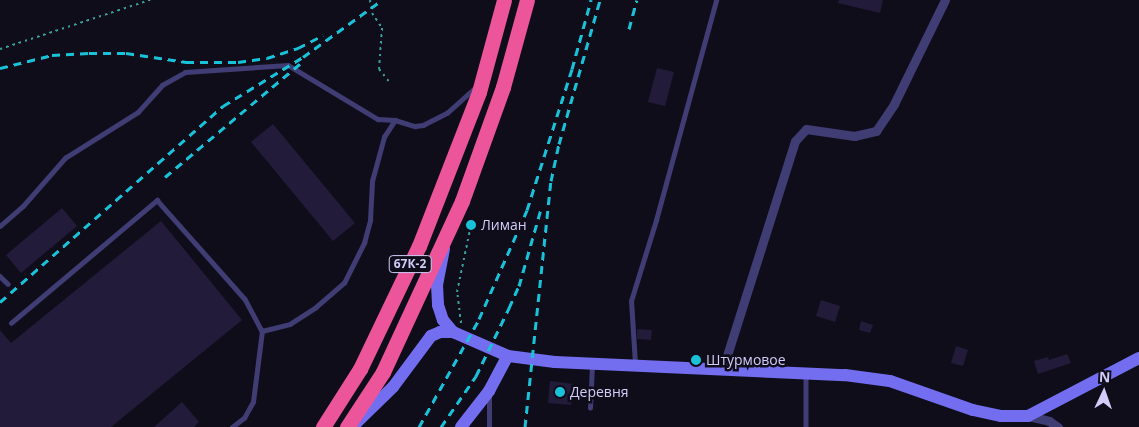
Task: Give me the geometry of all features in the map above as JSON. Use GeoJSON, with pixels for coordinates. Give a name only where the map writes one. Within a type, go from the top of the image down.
{"type":"FeatureCollection","features":[{"type":"Feature","properties":{"kind":"highway","name":"67К-2"},"geometry":{"type":"LineString","coordinates":[[323,427],[360,369],[419,246],[481,82],[504,0]]}},
{"type":"Feature","properties":{"kind":"highway","name":"67К-2"},"geometry":{"type":"LineString","coordinates":[[347,427],[382,372],[462,201],[503,86],[527,0]]}},
{"type":"Feature","properties":{"kind":"main road"},"geometry":{"type":"LineString","coordinates":[[447,235],[437,285],[438,305],[443,320],[458,335]]}},
{"type":"Feature","properties":{"kind":"main road"},"geometry":{"type":"LineString","coordinates":[[351,427],[393,387],[431,336],[440,332],[458,335],[508,356],[555,362],[723,368],[890,381],[973,410],[1001,416],[1028,416],[1139,358]]}},
{"type":"Feature","properties":{"kind":"main road"},"geometry":{"type":"LineString","coordinates":[[461,427],[489,391],[508,356]]}},
{"type":"Feature","properties":{"kind":"street"},"geometry":{"type":"LineString","coordinates":[[723,368],[795,141],[806,129],[854,136],[876,131],[894,104],[945,0]]}},
{"type":"Feature","properties":{"kind":"street"},"geometry":{"type":"LineString","coordinates":[[1028,416],[1049,421],[1058,427]]}},
{"type":"Feature","properties":{"kind":"lane"},"geometry":{"type":"LineString","coordinates":[[636,365],[631,301],[656,220],[716,0]]}},
{"type":"Feature","properties":{"kind":"lane"},"geometry":{"type":"LineString","coordinates":[[0,226],[29,200],[65,158],[138,112],[162,84],[185,72],[288,64],[378,119],[395,120],[415,126],[423,125],[455,108],[481,82]]}},
{"type":"Feature","properties":{"kind":"lane"},"geometry":{"type":"LineString","coordinates":[[262,332],[290,324],[316,307],[344,283],[364,243],[370,220],[372,181],[384,137],[395,120]]}},
{"type":"Feature","properties":{"kind":"lane"},"geometry":{"type":"LineString","coordinates":[[11,323],[157,200],[245,299],[262,332],[253,402],[244,418],[232,427]]}},
{"type":"Feature","properties":{"kind":"lane"},"geometry":{"type":"LineString","coordinates":[[0,276],[8,284]]}},
{"type":"Feature","properties":{"kind":"lane"},"geometry":{"type":"LineString","coordinates":[[590,408],[592,364]]}},
{"type":"Feature","properties":{"kind":"lane"},"geometry":{"type":"LineString","coordinates":[[806,373],[806,427]]}},
{"type":"Feature","properties":{"kind":"lane"},"geometry":{"type":"LineString","coordinates":[[489,391],[489,427]]}},
{"type":"Feature","properties":{"kind":"path"},"geometry":{"type":"LineString","coordinates":[[0,49],[150,0]]}},
{"type":"Feature","properties":{"kind":"path"},"geometry":{"type":"LineString","coordinates":[[370,0],[372,13],[382,28],[379,69],[391,84]]}},
{"type":"Feature","properties":{"kind":"path"},"geometry":{"type":"LineString","coordinates":[[458,335],[457,292],[470,225]]}},
{"type":"Feature","properties":{"kind":"building"},"geometry":{"type":"Polygon","coordinates":[[[839,0],[883,0],[880,13],[838,3],[839,0]]]}},
{"type":"Feature","properties":{"kind":"building"},"geometry":{"type":"Polygon","coordinates":[[[657,68],[674,72],[665,106],[648,102],[657,68]]]}},
{"type":"Feature","properties":{"kind":"building"},"geometry":{"type":"Polygon","coordinates":[[[273,124],[355,223],[333,241],[251,142],[273,124]]]}},
{"type":"Feature","properties":{"kind":"building"},"geometry":{"type":"Polygon","coordinates":[[[62,208],[77,226],[21,273],[6,255],[62,208]]]}},
{"type":"Feature","properties":{"kind":"building"},"geometry":{"type":"Polygon","coordinates":[[[161,221],[242,320],[111,427],[0,427],[0,330],[11,343],[161,221]]]}},
{"type":"Feature","properties":{"kind":"building"},"geometry":{"type":"Polygon","coordinates":[[[821,300],[840,306],[835,322],[816,316],[821,300]]]}},
{"type":"Feature","properties":{"kind":"building"},"geometry":{"type":"Polygon","coordinates":[[[861,321],[873,325],[870,333],[859,330],[861,321]]]}},
{"type":"Feature","properties":{"kind":"building"},"geometry":{"type":"Polygon","coordinates":[[[637,329],[652,330],[651,340],[637,339],[637,329]]]}},
{"type":"Feature","properties":{"kind":"building"},"geometry":{"type":"Polygon","coordinates":[[[956,346],[968,350],[963,366],[951,363],[956,346]]]}},
{"type":"Feature","properties":{"kind":"building"},"geometry":{"type":"Polygon","coordinates":[[[1067,354],[1071,363],[1038,374],[1034,361],[1048,357],[1049,360],[1067,354]]]}},
{"type":"Feature","properties":{"kind":"building"},"geometry":{"type":"Polygon","coordinates":[[[550,381],[573,384],[571,405],[548,403],[550,381]]]}},
{"type":"Feature","properties":{"kind":"building"},"geometry":{"type":"Polygon","coordinates":[[[182,402],[199,422],[194,427],[154,427],[182,402]]]}},
{"type":"Feature","properties":{"kind":"railway"},"geometry":{"type":"LineString","coordinates":[[0,302],[223,106],[303,57],[382,0]]}},
{"type":"Feature","properties":{"kind":"railway"},"geometry":{"type":"LineString","coordinates":[[419,427],[479,319],[527,210],[572,69],[591,0]]}},
{"type":"Feature","properties":{"kind":"railway"},"geometry":{"type":"LineString","coordinates":[[525,427],[551,181],[559,144],[600,0]]}},
{"type":"Feature","properties":{"kind":"railway"},"geometry":{"type":"LineString","coordinates":[[629,29],[637,0]]}},
{"type":"Feature","properties":{"kind":"railway"},"geometry":{"type":"LineString","coordinates":[[0,68],[52,55],[89,53],[126,53],[186,62],[238,62],[267,58],[298,48],[323,35]]}},
{"type":"Feature","properties":{"kind":"railway"},"geometry":{"type":"LineString","coordinates":[[165,177],[301,63]]}},
{"type":"Feature","properties":{"kind":"railway"},"geometry":{"type":"LineString","coordinates":[[441,427],[476,376],[509,308],[519,286],[541,209]]}},
{"type":"Feature","properties":{"kind":"place","name":"Лиман"},"geometry":{"type":"Point","coordinates":[471,225]}},
{"type":"Feature","properties":{"kind":"place","name":"Штурмовое"},"geometry":{"type":"Point","coordinates":[696,360]}},
{"type":"Feature","properties":{"kind":"place","name":"Деревня"},"geometry":{"type":"Point","coordinates":[560,392]}}]}
